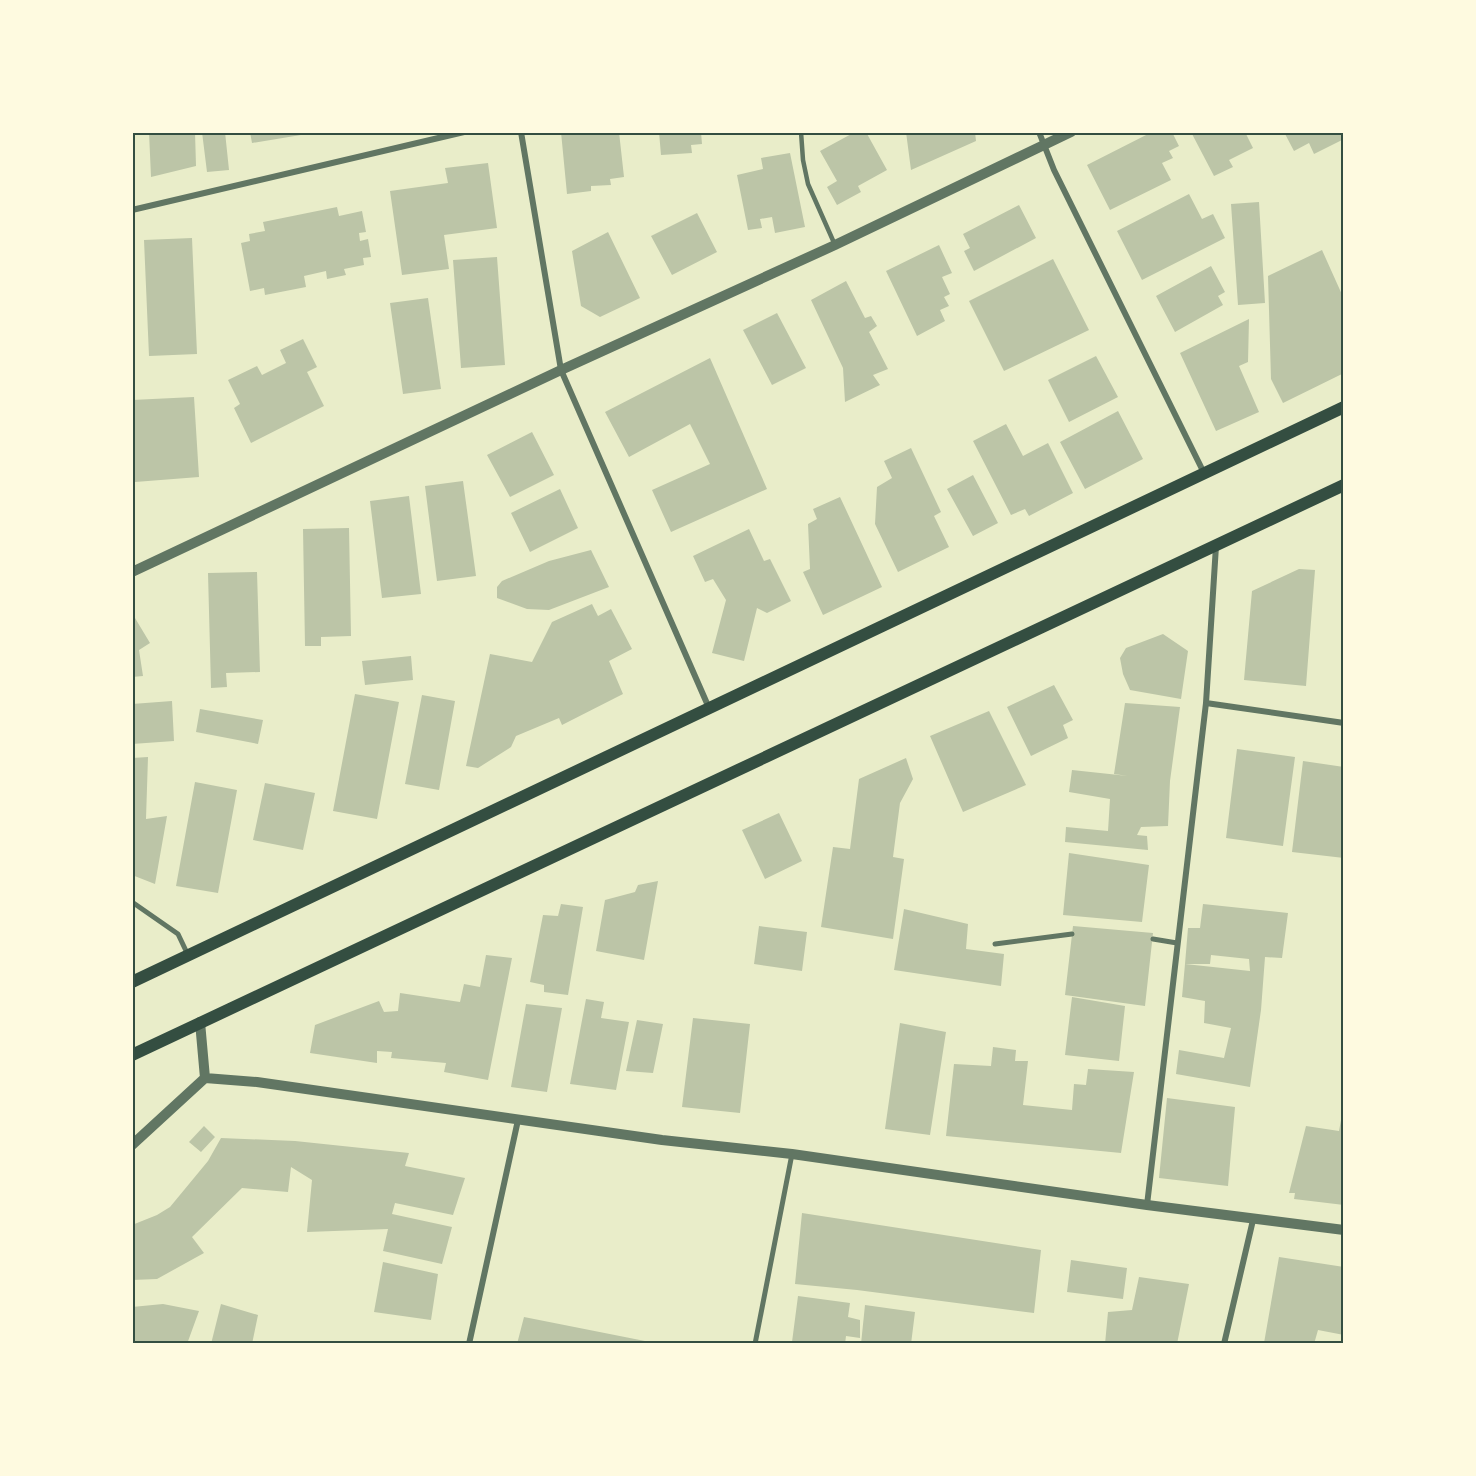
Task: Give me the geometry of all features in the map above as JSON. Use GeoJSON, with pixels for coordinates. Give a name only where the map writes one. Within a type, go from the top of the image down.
{"type":"FeatureCollection","features":[{"type":"Feature","properties":{"kind":"main road"},"geometry":{"type":"LineString","coordinates":[[132,982],[1344,407]]}},
{"type":"Feature","properties":{"kind":"main road"},"geometry":{"type":"LineString","coordinates":[[132,1055],[1344,485]]}},
{"type":"Feature","properties":{"kind":"street"},"geometry":{"type":"LineString","coordinates":[[132,210],[464,132]]}},
{"type":"Feature","properties":{"kind":"street"},"geometry":{"type":"LineString","coordinates":[[521,132],[561,370],[709,708]]}},
{"type":"Feature","properties":{"kind":"street"},"geometry":{"type":"LineString","coordinates":[[1038,132],[1204,473]]}},
{"type":"Feature","properties":{"kind":"street"},"geometry":{"type":"LineString","coordinates":[[132,572],[561,370],[836,245],[1071,132]]}},
{"type":"Feature","properties":{"kind":"street"},"geometry":{"type":"LineString","coordinates":[[1147,1205],[1206,703],[1216,545]]}},
{"type":"Feature","properties":{"kind":"street"},"geometry":{"type":"LineString","coordinates":[[1206,703],[1344,723]]}},
{"type":"Feature","properties":{"kind":"street"},"geometry":{"type":"LineString","coordinates":[[132,902],[178,934],[188,955]]}},
{"type":"Feature","properties":{"kind":"street"},"geometry":{"type":"LineString","coordinates":[[994,944],[1072,934]]}},
{"type":"Feature","properties":{"kind":"street"},"geometry":{"type":"LineString","coordinates":[[1153,939],[1178,943]]}},
{"type":"Feature","properties":{"kind":"street"},"geometry":{"type":"LineString","coordinates":[[200,1022],[205,1078]]}},
{"type":"Feature","properties":{"kind":"street"},"geometry":{"type":"LineString","coordinates":[[132,1145],[205,1078],[257,1082],[662,1140],[792,1154],[1253,1220],[1344,1230]]}},
{"type":"Feature","properties":{"kind":"street"},"geometry":{"type":"LineString","coordinates":[[469,1344],[518,1120]]}},
{"type":"Feature","properties":{"kind":"street"},"geometry":{"type":"LineString","coordinates":[[755,1344],[792,1154]]}},
{"type":"Feature","properties":{"kind":"street"},"geometry":{"type":"LineString","coordinates":[[1224,1344],[1253,1220]]}},
{"type":"Feature","properties":{"kind":"lane"},"geometry":{"type":"LineString","coordinates":[[801,132],[808,184],[836,245]]}},
{"type":"Feature","properties":{"kind":"building"},"geometry":{"type":"Polygon","coordinates":[[[149,132],[195,132],[196,166],[151,177],[149,132]]]}},
{"type":"Feature","properties":{"kind":"building"},"geometry":{"type":"Polygon","coordinates":[[[202,132],[225,132],[229,170],[207,172],[202,132]]]}},
{"type":"Feature","properties":{"kind":"building"},"geometry":{"type":"Polygon","coordinates":[[[250,132],[313,132],[313,133],[252,143],[250,132]]]}},
{"type":"Feature","properties":{"kind":"building"},"geometry":{"type":"Polygon","coordinates":[[[561,132],[619,132],[624,177],[610,179],[611,185],[591,186],[591,191],[567,194],[561,132]]]}},
{"type":"Feature","properties":{"kind":"building"},"geometry":{"type":"Polygon","coordinates":[[[659,132],[701,132],[702,144],[691,145],[692,153],[661,155],[659,132]]]}},
{"type":"Feature","properties":{"kind":"building"},"geometry":{"type":"Polygon","coordinates":[[[855,132],[866,132],[887,170],[858,186],[861,192],[837,205],[827,187],[837,181],[820,151],[855,132]]]}},
{"type":"Feature","properties":{"kind":"building"},"geometry":{"type":"Polygon","coordinates":[[[906,132],[975,132],[976,141],[911,170],[906,132]]]}},
{"type":"Feature","properties":{"kind":"building"},"geometry":{"type":"Polygon","coordinates":[[[1152,132],[1172,132],[1179,146],[1169,151],[1173,158],[1162,163],[1171,180],[1110,210],[1087,165],[1152,132]]]}},
{"type":"Feature","properties":{"kind":"building"},"geometry":{"type":"Polygon","coordinates":[[[1191,132],[1245,132],[1253,148],[1229,160],[1233,167],[1214,176],[1191,132]]]}},
{"type":"Feature","properties":{"kind":"building"},"geometry":{"type":"Polygon","coordinates":[[[1284,132],[1344,132],[1344,139],[1314,154],[1309,143],[1294,151],[1284,132]]]}},
{"type":"Feature","properties":{"kind":"building"},"geometry":{"type":"Polygon","coordinates":[[[790,153],[805,227],[775,233],[772,217],[760,219],[762,228],[748,230],[737,175],[763,169],[761,158],[790,153]]]}},
{"type":"Feature","properties":{"kind":"building"},"geometry":{"type":"Polygon","coordinates":[[[488,163],[497,228],[444,235],[449,269],[402,275],[390,191],[448,183],[445,168],[488,163]]]}},
{"type":"Feature","properties":{"kind":"building"},"geometry":{"type":"Polygon","coordinates":[[[1189,194],[1202,219],[1213,214],[1225,238],[1142,280],[1117,231],[1189,194]]]}},
{"type":"Feature","properties":{"kind":"building"},"geometry":{"type":"Polygon","coordinates":[[[1259,202],[1265,303],[1238,305],[1231,204],[1259,202]]]}},
{"type":"Feature","properties":{"kind":"building"},"geometry":{"type":"Polygon","coordinates":[[[1019,205],[1036,238],[974,271],[964,251],[970,248],[963,234],[1019,205]]]}},
{"type":"Feature","properties":{"kind":"building"},"geometry":{"type":"Polygon","coordinates":[[[337,207],[339,216],[362,211],[366,232],[359,233],[360,241],[368,239],[371,257],[363,258],[364,265],[344,269],[346,275],[327,279],[326,271],[304,276],[306,287],[265,295],[264,288],[250,291],[241,243],[250,241],[249,234],[265,231],[263,222],[337,207]]]}},
{"type":"Feature","properties":{"kind":"building"},"geometry":{"type":"Polygon","coordinates":[[[697,213],[717,252],[672,275],[651,236],[697,213]]]}},
{"type":"Feature","properties":{"kind":"building"},"geometry":{"type":"Polygon","coordinates":[[[608,232],[640,298],[600,317],[581,306],[572,251],[608,232]]]}},
{"type":"Feature","properties":{"kind":"building"},"geometry":{"type":"Polygon","coordinates":[[[192,238],[197,354],[149,356],[144,240],[192,238]]]}},
{"type":"Feature","properties":{"kind":"building"},"geometry":{"type":"Polygon","coordinates":[[[939,245],[952,273],[942,277],[950,294],[944,297],[949,306],[940,310],[945,321],[917,336],[886,271],[939,245]]]}},
{"type":"Feature","properties":{"kind":"building"},"geometry":{"type":"Polygon","coordinates":[[[1322,250],[1344,299],[1344,373],[1283,403],[1271,379],[1268,276],[1322,250]]]}},
{"type":"Feature","properties":{"kind":"building"},"geometry":{"type":"Polygon","coordinates":[[[497,257],[505,365],[461,368],[453,260],[497,257]]]}},
{"type":"Feature","properties":{"kind":"building"},"geometry":{"type":"Polygon","coordinates":[[[1053,259],[1089,330],[1004,371],[969,301],[1053,259]]]}},
{"type":"Feature","properties":{"kind":"building"},"geometry":{"type":"Polygon","coordinates":[[[1211,266],[1225,292],[1218,296],[1223,305],[1175,332],[1156,296],[1211,266]]]}},
{"type":"Feature","properties":{"kind":"building"},"geometry":{"type":"Polygon","coordinates":[[[846,281],[865,318],[871,316],[877,326],[869,332],[888,369],[873,375],[880,385],[845,402],[843,368],[811,300],[846,281]]]}},
{"type":"Feature","properties":{"kind":"building"},"geometry":{"type":"Polygon","coordinates":[[[428,298],[441,389],[403,394],[390,303],[428,298]]]}},
{"type":"Feature","properties":{"kind":"building"},"geometry":{"type":"Polygon","coordinates":[[[777,313],[806,368],[772,385],[743,330],[777,313]]]}},
{"type":"Feature","properties":{"kind":"building"},"geometry":{"type":"Polygon","coordinates":[[[1249,319],[1248,362],[1239,366],[1259,412],[1216,431],[1180,353],[1249,319]]]}},
{"type":"Feature","properties":{"kind":"building"},"geometry":{"type":"Polygon","coordinates":[[[303,339],[317,367],[307,372],[324,406],[251,443],[234,408],[240,404],[228,380],[257,366],[262,375],[286,363],[280,350],[303,339]]]}},
{"type":"Feature","properties":{"kind":"building"},"geometry":{"type":"Polygon","coordinates":[[[1096,356],[1118,397],[1069,422],[1048,380],[1096,356]]]}},
{"type":"Feature","properties":{"kind":"building"},"geometry":{"type":"Polygon","coordinates":[[[710,358],[767,489],[671,532],[652,490],[710,464],[690,424],[629,457],[605,412],[710,358]]]}},
{"type":"Feature","properties":{"kind":"building"},"geometry":{"type":"Polygon","coordinates":[[[194,397],[199,477],[135,482],[132,400],[194,397]]]}},
{"type":"Feature","properties":{"kind":"building"},"geometry":{"type":"Polygon","coordinates":[[[1118,411],[1143,459],[1085,489],[1060,442],[1118,411]]]}},
{"type":"Feature","properties":{"kind":"building"},"geometry":{"type":"Polygon","coordinates":[[[1006,424],[1023,456],[1048,443],[1073,493],[1029,516],[1025,509],[1011,515],[973,441],[1006,424]]]}},
{"type":"Feature","properties":{"kind":"building"},"geometry":{"type":"Polygon","coordinates":[[[532,432],[554,475],[510,497],[487,455],[532,432]]]}},
{"type":"Feature","properties":{"kind":"building"},"geometry":{"type":"Polygon","coordinates":[[[911,448],[941,512],[934,516],[949,547],[898,572],[875,524],[877,487],[892,478],[884,461],[911,448]]]}},
{"type":"Feature","properties":{"kind":"building"},"geometry":{"type":"Polygon","coordinates":[[[973,475],[998,523],[973,536],[947,489],[973,475]]]}},
{"type":"Feature","properties":{"kind":"building"},"geometry":{"type":"Polygon","coordinates":[[[463,481],[476,576],[437,581],[425,486],[463,481]]]}},
{"type":"Feature","properties":{"kind":"building"},"geometry":{"type":"Polygon","coordinates":[[[560,489],[578,528],[530,552],[511,513],[560,489]]]}},
{"type":"Feature","properties":{"kind":"building"},"geometry":{"type":"Polygon","coordinates":[[[409,496],[421,594],[382,598],[370,501],[409,496]]]}},
{"type":"Feature","properties":{"kind":"building"},"geometry":{"type":"Polygon","coordinates":[[[840,497],[882,587],[823,615],[803,572],[810,569],[808,524],[817,519],[813,509],[840,497]]]}},
{"type":"Feature","properties":{"kind":"building"},"geometry":{"type":"Polygon","coordinates":[[[349,528],[351,636],[321,637],[321,646],[305,646],[303,529],[349,528]]]}},
{"type":"Feature","properties":{"kind":"building"},"geometry":{"type":"Polygon","coordinates":[[[749,529],[764,561],[770,559],[791,601],[767,613],[757,608],[744,661],[712,653],[726,600],[713,579],[705,582],[693,556],[749,529]]]}},
{"type":"Feature","properties":{"kind":"building"},"geometry":{"type":"Polygon","coordinates":[[[591,550],[609,587],[549,610],[527,609],[497,598],[497,587],[502,581],[549,561],[591,550]]]}},
{"type":"Feature","properties":{"kind":"building"},"geometry":{"type":"Polygon","coordinates":[[[1299,569],[1315,570],[1306,686],[1244,680],[1252,591],[1299,569]]]}},
{"type":"Feature","properties":{"kind":"building"},"geometry":{"type":"Polygon","coordinates":[[[257,572],[260,672],[226,673],[227,687],[211,688],[208,573],[257,572]]]}},
{"type":"Feature","properties":{"kind":"building"},"geometry":{"type":"Polygon","coordinates":[[[592,604],[598,616],[611,609],[632,649],[609,661],[623,694],[562,725],[559,718],[516,736],[511,747],[478,768],[466,766],[490,654],[532,662],[552,622],[592,604]]]}},
{"type":"Feature","properties":{"kind":"building"},"geometry":{"type":"Polygon","coordinates":[[[135,618],[150,643],[139,650],[143,676],[132,677],[132,619],[135,618]]]}},
{"type":"Feature","properties":{"kind":"building"},"geometry":{"type":"Polygon","coordinates":[[[1163,634],[1188,651],[1181,699],[1130,690],[1123,674],[1120,658],[1126,648],[1163,634]]]}},
{"type":"Feature","properties":{"kind":"building"},"geometry":{"type":"Polygon","coordinates":[[[411,656],[413,680],[365,685],[362,661],[411,656]]]}},
{"type":"Feature","properties":{"kind":"building"},"geometry":{"type":"Polygon","coordinates":[[[1054,685],[1073,720],[1063,725],[1068,738],[1031,756],[1007,707],[1054,685]]]}},
{"type":"Feature","properties":{"kind":"building"},"geometry":{"type":"Polygon","coordinates":[[[355,694],[399,702],[377,819],[333,811],[355,694]]]}},
{"type":"Feature","properties":{"kind":"building"},"geometry":{"type":"Polygon","coordinates":[[[422,695],[455,701],[439,790],[405,784],[422,695]]]}},
{"type":"Feature","properties":{"kind":"building"},"geometry":{"type":"Polygon","coordinates":[[[172,701],[174,741],[132,744],[132,704],[172,701]]]}},
{"type":"Feature","properties":{"kind":"building"},"geometry":{"type":"Polygon","coordinates":[[[1125,703],[1180,707],[1170,781],[1168,826],[1141,827],[1137,835],[1147,836],[1148,850],[1065,842],[1066,827],[1108,831],[1110,799],[1069,792],[1072,770],[1128,776],[1114,774],[1125,703]]]}},
{"type":"Feature","properties":{"kind":"building"},"geometry":{"type":"Polygon","coordinates":[[[200,709],[263,720],[258,744],[196,732],[200,709]]]}},
{"type":"Feature","properties":{"kind":"building"},"geometry":{"type":"Polygon","coordinates":[[[989,711],[1026,785],[963,812],[930,736],[989,711]]]}},
{"type":"Feature","properties":{"kind":"building"},"geometry":{"type":"Polygon","coordinates":[[[1237,749],[1295,757],[1283,846],[1226,838],[1237,749]]]}},
{"type":"Feature","properties":{"kind":"building"},"geometry":{"type":"Polygon","coordinates":[[[148,757],[146,819],[167,816],[155,884],[132,875],[132,758],[148,757]]]}},
{"type":"Feature","properties":{"kind":"building"},"geometry":{"type":"Polygon","coordinates":[[[906,758],[913,779],[900,803],[893,857],[904,859],[893,939],[821,927],[833,847],[850,849],[859,779],[906,758]]]}},
{"type":"Feature","properties":{"kind":"building"},"geometry":{"type":"Polygon","coordinates":[[[1303,761],[1344,767],[1344,858],[1292,852],[1303,761]]]}},
{"type":"Feature","properties":{"kind":"building"},"geometry":{"type":"Polygon","coordinates":[[[195,782],[237,790],[218,893],[176,886],[195,782]]]}},
{"type":"Feature","properties":{"kind":"building"},"geometry":{"type":"Polygon","coordinates":[[[265,783],[315,793],[303,850],[253,840],[265,783]]]}},
{"type":"Feature","properties":{"kind":"building"},"geometry":{"type":"Polygon","coordinates":[[[779,813],[802,861],[765,879],[742,830],[779,813]]]}},
{"type":"Feature","properties":{"kind":"building"},"geometry":{"type":"Polygon","coordinates":[[[1069,853],[1149,865],[1142,922],[1063,915],[1069,853]]]}},
{"type":"Feature","properties":{"kind":"building"},"geometry":{"type":"Polygon","coordinates":[[[658,881],[644,960],[596,951],[605,900],[635,892],[638,885],[658,881]]]}},
{"type":"Feature","properties":{"kind":"building"},"geometry":{"type":"Polygon","coordinates":[[[561,904],[583,907],[568,995],[544,992],[544,985],[530,982],[543,915],[558,916],[561,904]]]}},
{"type":"Feature","properties":{"kind":"building"},"geometry":{"type":"Polygon","coordinates":[[[1203,904],[1288,913],[1282,958],[1265,957],[1261,1010],[1250,1087],[1176,1074],[1179,1050],[1224,1058],[1231,1028],[1204,1023],[1205,1001],[1182,997],[1188,928],[1200,928],[1203,904]],[[1211,955],[1210,964],[1185,964],[1250,971],[1249,959],[1211,955]]]}},
{"type":"Feature","properties":{"kind":"building"},"geometry":{"type":"Polygon","coordinates":[[[904,909],[968,924],[966,949],[1004,954],[1001,986],[894,970],[904,909]]]}},
{"type":"Feature","properties":{"kind":"building"},"geometry":{"type":"Polygon","coordinates":[[[759,926],[807,932],[802,971],[754,964],[759,926]]]}},
{"type":"Feature","properties":{"kind":"building"},"geometry":{"type":"Polygon","coordinates":[[[1073,926],[1153,933],[1145,1006],[1065,995],[1073,926]]]}},
{"type":"Feature","properties":{"kind":"building"},"geometry":{"type":"Polygon","coordinates":[[[486,955],[512,958],[488,1080],[444,1072],[446,1063],[391,1058],[392,1052],[377,1051],[377,1063],[310,1053],[315,1025],[379,1001],[384,1012],[398,1011],[400,993],[460,1002],[464,984],[480,987],[486,955]]]}},
{"type":"Feature","properties":{"kind":"building"},"geometry":{"type":"Polygon","coordinates":[[[1072,997],[1125,1006],[1119,1061],[1065,1055],[1072,997]]]}},
{"type":"Feature","properties":{"kind":"building"},"geometry":{"type":"Polygon","coordinates":[[[586,999],[604,1002],[601,1018],[629,1022],[616,1090],[570,1084],[586,999]]]}},
{"type":"Feature","properties":{"kind":"building"},"geometry":{"type":"Polygon","coordinates":[[[526,1004],[562,1008],[547,1092],[511,1087],[526,1004]]]}},
{"type":"Feature","properties":{"kind":"building"},"geometry":{"type":"Polygon","coordinates":[[[693,1018],[750,1024],[740,1113],[682,1107],[693,1018]]]}},
{"type":"Feature","properties":{"kind":"building"},"geometry":{"type":"Polygon","coordinates":[[[637,1020],[663,1024],[653,1073],[626,1071],[637,1020]]]}},
{"type":"Feature","properties":{"kind":"building"},"geometry":{"type":"Polygon","coordinates":[[[900,1023],[946,1032],[930,1135],[885,1129],[900,1023]]]}},
{"type":"Feature","properties":{"kind":"building"},"geometry":{"type":"Polygon","coordinates":[[[993,1047],[1016,1050],[1015,1061],[1028,1061],[1023,1105],[1072,1110],[1074,1084],[1086,1085],[1088,1069],[1134,1072],[1121,1153],[946,1136],[954,1064],[991,1066],[993,1047]]]}},
{"type":"Feature","properties":{"kind":"building"},"geometry":{"type":"Polygon","coordinates":[[[1167,1098],[1235,1107],[1228,1186],[1159,1178],[1167,1098]]]}},
{"type":"Feature","properties":{"kind":"building"},"geometry":{"type":"Polygon","coordinates":[[[1343,1109],[1344,1205],[1294,1199],[1295,1193],[1289,1193],[1306,1126],[1339,1131],[1343,1109]]]}},
{"type":"Feature","properties":{"kind":"building"},"geometry":{"type":"Polygon","coordinates":[[[204,1126],[215,1137],[201,1152],[189,1142],[204,1126]]]}},
{"type":"Feature","properties":{"kind":"building"},"geometry":{"type":"Polygon","coordinates":[[[221,1138],[295,1141],[409,1153],[405,1166],[465,1178],[453,1215],[395,1203],[392,1214],[452,1227],[442,1264],[383,1251],[388,1229],[307,1232],[312,1180],[291,1167],[288,1192],[242,1188],[192,1237],[204,1253],[157,1279],[132,1280],[132,1225],[170,1207],[208,1161],[221,1138]]]}},
{"type":"Feature","properties":{"kind":"building"},"geometry":{"type":"Polygon","coordinates":[[[802,1213],[1041,1250],[1034,1313],[795,1284],[802,1213]]]}},
{"type":"Feature","properties":{"kind":"building"},"geometry":{"type":"Polygon","coordinates":[[[1279,1257],[1344,1267],[1344,1335],[1318,1330],[1314,1344],[1264,1343],[1279,1257]]]}},
{"type":"Feature","properties":{"kind":"building"},"geometry":{"type":"Polygon","coordinates":[[[1071,1260],[1127,1268],[1123,1299],[1067,1292],[1071,1260]]]}},
{"type":"Feature","properties":{"kind":"building"},"geometry":{"type":"Polygon","coordinates":[[[383,1262],[438,1274],[431,1320],[374,1312],[383,1262]]]}},
{"type":"Feature","properties":{"kind":"building"},"geometry":{"type":"Polygon","coordinates":[[[1139,1277],[1189,1284],[1177,1344],[1105,1344],[1108,1312],[1132,1310],[1139,1277]]]}},
{"type":"Feature","properties":{"kind":"building"},"geometry":{"type":"Polygon","coordinates":[[[798,1296],[850,1303],[848,1317],[860,1320],[860,1338],[846,1336],[845,1344],[792,1342],[798,1296]]]}},
{"type":"Feature","properties":{"kind":"building"},"geometry":{"type":"Polygon","coordinates":[[[163,1304],[199,1311],[187,1344],[132,1344],[132,1307],[163,1304]]]}},
{"type":"Feature","properties":{"kind":"building"},"geometry":{"type":"Polygon","coordinates":[[[221,1304],[258,1315],[252,1344],[211,1344],[221,1304]]]}},
{"type":"Feature","properties":{"kind":"building"},"geometry":{"type":"Polygon","coordinates":[[[865,1305],[915,1312],[911,1344],[861,1344],[865,1305]]]}},
{"type":"Feature","properties":{"kind":"building"},"geometry":{"type":"Polygon","coordinates":[[[524,1317],[655,1343],[655,1344],[517,1344],[524,1317]]]}}]}
